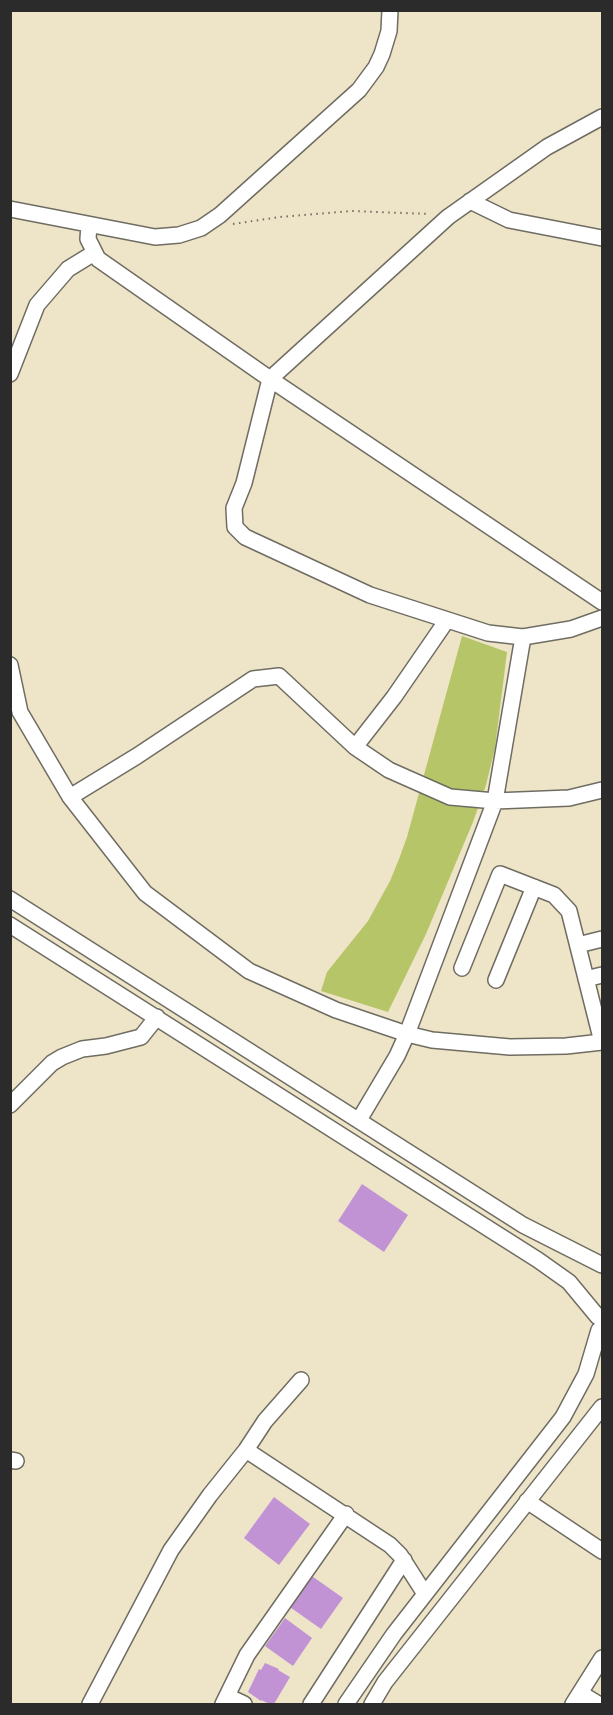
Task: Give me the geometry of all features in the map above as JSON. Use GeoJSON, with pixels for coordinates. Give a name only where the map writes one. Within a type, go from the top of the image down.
{"type":"FeatureCollection","features":[{"type":"Feature","properties":{"kind":"street"},"geometry":{"type":"LineString","coordinates":[[10,209],[155,237],[190,232],[211,222],[368,80],[386,43],[390,10]]}},
{"type":"Feature","properties":{"kind":"street"},"geometry":{"type":"LineString","coordinates":[[603,117],[547,147],[448,217],[270,379],[244,483],[234,508],[235,527],[245,537],[370,595],[488,633],[523,637],[571,629],[603,618]]}},
{"type":"Feature","properties":{"kind":"street"},"geometry":{"type":"LineString","coordinates":[[470,201],[509,220],[603,238]]}},
{"type":"Feature","properties":{"kind":"street"},"geometry":{"type":"LineString","coordinates":[[89,225],[88,239],[98,259],[270,379],[603,602]]}},
{"type":"Feature","properties":{"kind":"street"},"geometry":{"type":"LineString","coordinates":[[10,374],[37,305],[68,269],[94,253]]}},
{"type":"Feature","properties":{"kind":"street"},"geometry":{"type":"LineString","coordinates":[[355,747],[394,697],[447,620]]}},
{"type":"Feature","properties":{"kind":"street"},"geometry":{"type":"LineString","coordinates":[[359,1120],[397,1056],[407,1034],[495,801],[523,637]]}},
{"type":"Feature","properties":{"kind":"street"},"geometry":{"type":"LineString","coordinates":[[10,665],[20,712],[70,797],[145,892],[249,971],[336,1010],[407,1034],[458,1043],[510,1047],[566,1046],[602,1042],[599,1012],[586,979],[569,911],[554,895],[500,874],[462,968]]}},
{"type":"Feature","properties":{"kind":"street"},"geometry":{"type":"LineString","coordinates":[[70,797],[138,756],[253,679],[279,676],[355,747],[390,770],[450,797],[495,801],[570,798],[603,790]]}},
{"type":"Feature","properties":{"kind":"street"},"geometry":{"type":"LineString","coordinates":[[496,980],[534,887]]}},
{"type":"Feature","properties":{"kind":"street"},"geometry":{"type":"LineString","coordinates":[[10,899],[523,1225],[603,1265]]}},
{"type":"Feature","properties":{"kind":"street"},"geometry":{"type":"LineString","coordinates":[[10,925],[538,1260],[569,1281],[601,1323],[586,1374],[563,1418],[382,1650],[346,1704]]}},
{"type":"Feature","properties":{"kind":"street"},"geometry":{"type":"LineString","coordinates":[[578,945],[603,939]]}},
{"type":"Feature","properties":{"kind":"street"},"geometry":{"type":"LineString","coordinates":[[586,979],[603,975]]}},
{"type":"Feature","properties":{"kind":"street"},"geometry":{"type":"LineString","coordinates":[[10,1105],[52,1063],[62,1057],[82,1049],[106,1046],[141,1037],[157,1017]]}},
{"type":"Feature","properties":{"kind":"street"},"geometry":{"type":"LineString","coordinates":[[575,1252],[603,1252]]}},
{"type":"Feature","properties":{"kind":"street"},"geometry":{"type":"LineString","coordinates":[[90,1704],[171,1550],[277,1406],[301,1380]]}},
{"type":"Feature","properties":{"kind":"street"},"geometry":{"type":"LineString","coordinates":[[372,1704],[385,1682],[603,1407]]}},
{"type":"Feature","properties":{"kind":"street"},"geometry":{"type":"LineString","coordinates":[[246,1450],[390,1545],[404,1560],[425,1594]]}},
{"type":"Feature","properties":{"kind":"street"},"geometry":{"type":"LineString","coordinates":[[527,1501],[603,1551]]}},
{"type":"Feature","properties":{"kind":"street"},"geometry":{"type":"LineString","coordinates":[[243,1704],[225,1700],[247,1655],[346,1514]]}},
{"type":"Feature","properties":{"kind":"street"},"geometry":{"type":"LineString","coordinates":[[311,1704],[404,1560]]}},
{"type":"Feature","properties":{"kind":"street"},"geometry":{"type":"LineString","coordinates":[[598,1704],[577,1699],[603,1658]]}},
{"type":"Feature","properties":{"kind":"path"},"geometry":{"type":"LineString","coordinates":[[211,222],[230,224],[351,211],[406,212],[448,217]]}},
{"type":"Feature","properties":{"kind":"green space"},"geometry":{"type":"Polygon","coordinates":[[[462,636],[507,652],[495,748],[486,785],[473,822],[426,934],[388,1012],[321,991],[327,972],[368,921],[399,859],[462,636]]]}},
{"type":"Feature","properties":{"kind":"building"},"geometry":{"type":"Polygon","coordinates":[[[362,1184],[408,1215],[384,1252],[338,1221],[362,1184]]]}},
{"type":"Feature","properties":{"kind":"building"},"geometry":{"type":"Polygon","coordinates":[[[274,1497],[310,1524],[279,1565],[244,1538],[274,1497]]]}},
{"type":"Feature","properties":{"kind":"building"},"geometry":{"type":"Polygon","coordinates":[[[309,1574],[343,1598],[321,1629],[287,1605],[309,1574]]]}},
{"type":"Feature","properties":{"kind":"building"},"geometry":{"type":"Polygon","coordinates":[[[285,1618],[312,1638],[293,1666],[265,1646],[285,1618]]]}},
{"type":"Feature","properties":{"kind":"building"},"geometry":{"type":"Polygon","coordinates":[[[265,1663],[290,1677],[274,1704],[261,1701],[248,1692],[259,1669],[261,1670],[265,1663]]]}}]}
